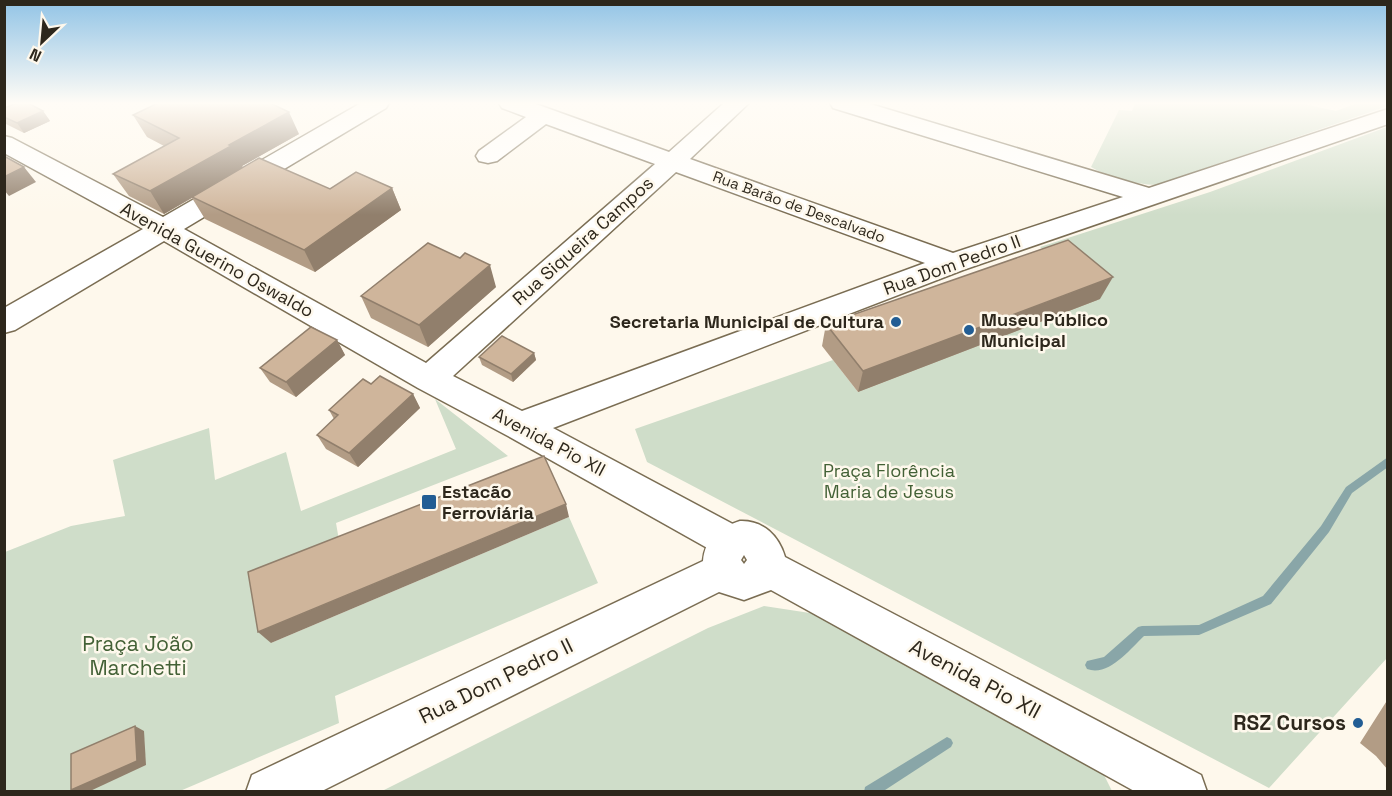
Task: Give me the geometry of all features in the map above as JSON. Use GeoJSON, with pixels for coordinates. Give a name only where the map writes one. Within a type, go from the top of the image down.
{"type":"FeatureCollection","features":[{"type":"Feature","properties":{"kind":"street"},"geometry":{"type":"LineString","coordinates":[[4,322],[316,140]]}},
{"type":"Feature","properties":{"kind":"street"},"geometry":{"type":"LineString","coordinates":[[488,156],[509,140]]}},
{"type":"Feature","properties":{"kind":"street","name":"Rua Barão de Descalvado"},"geometry":{"type":"LineString","coordinates":[[614,140],[953,263]]}},
{"type":"Feature","properties":{"kind":"street","name":"Rua Siqueira Campos"},"geometry":{"type":"LineString","coordinates":[[429,379],[696,140]]}},
{"type":"Feature","properties":{"kind":"street"},"geometry":{"type":"LineString","coordinates":[[961,140],[1151,197]]}},
{"type":"Feature","properties":{"kind":"street","name":"Rua Dom Pedro II"},"geometry":{"type":"LineString","coordinates":[[520,426],[953,263],[1317,140]]}},
{"type":"Feature","properties":{"kind":"street","name":"Avenida Guerino Oswaldo"},"geometry":{"type":"LineString","coordinates":[[4,143],[164,229],[429,379]]}},
{"type":"Feature","properties":{"kind":"street","name":"Avenida Pio XII"},"geometry":{"type":"LineString","coordinates":[[429,379],[520,426],[728,556],[731,577],[745,581],[758,577],[766,567],[1184,792]]}},
{"type":"Feature","properties":{"kind":"street","name":"Rua Dom Pedro II"},"geometry":{"type":"LineString","coordinates":[[269,792],[728,556]]}},
{"type":"Feature","properties":{"kind":"green space"},"geometry":{"type":"Polygon","coordinates":[[[1104,140],[1288,140],[1156,185],[1123,180],[1091,167],[1104,140]]]}},
{"type":"Feature","properties":{"kind":"green space","name":"Praça Florência Maria de Jesus"},"geometry":{"type":"Polygon","coordinates":[[[1351,140],[1387,140],[1387,658],[1269,788],[647,462],[635,429],[833,360],[858,392],[1099,299],[1040,247],[1210,192],[1351,140]]]}},
{"type":"Feature","properties":{"kind":"green space","name":"Praça João Marchetti"},"geometry":{"type":"Polygon","coordinates":[[[435,399],[508,456],[336,523],[341,552],[271,643],[569,517],[598,583],[335,696],[339,723],[180,791],[5,792],[5,552],[71,526],[125,516],[113,460],[209,428],[215,480],[286,452],[301,511],[456,449],[435,399]]]}},
{"type":"Feature","properties":{"kind":"green space"},"geometry":{"type":"Polygon","coordinates":[[[764,606],[823,615],[1102,771],[1112,791],[380,792],[708,628],[764,606]]]}},
{"type":"Feature","properties":{"kind":"building"},"geometry":{"type":"Polygon","coordinates":[[[175,140],[238,140],[150,191],[113,174],[175,140]]]}},
{"type":"Feature","properties":{"kind":"building"},"geometry":{"type":"Polygon","coordinates":[[[4,156],[24,167],[4,177],[4,156]]]}},
{"type":"Feature","properties":{"kind":"building"},"geometry":{"type":"Polygon","coordinates":[[[259,158],[330,189],[356,172],[392,188],[304,250],[192,197],[259,158]]]}},
{"type":"Feature","properties":{"kind":"building"},"geometry":{"type":"Polygon","coordinates":[[[1068,240],[1113,277],[863,371],[826,324],[1068,240]]]}},
{"type":"Feature","properties":{"kind":"building"},"geometry":{"type":"Polygon","coordinates":[[[428,243],[460,258],[465,253],[490,265],[419,325],[361,296],[428,243]]]}},
{"type":"Feature","properties":{"kind":"building"},"geometry":{"type":"Polygon","coordinates":[[[311,327],[337,340],[286,382],[260,368],[311,327]]]}},
{"type":"Feature","properties":{"kind":"building"},"geometry":{"type":"Polygon","coordinates":[[[502,336],[534,353],[511,374],[479,357],[502,336]]]}},
{"type":"Feature","properties":{"kind":"building"},"geometry":{"type":"Polygon","coordinates":[[[380,376],[413,394],[349,453],[317,435],[338,415],[329,410],[363,379],[371,384],[380,376]]]}},
{"type":"Feature","properties":{"kind":"building"},"geometry":{"type":"Polygon","coordinates":[[[544,456],[566,504],[258,632],[248,572],[544,456]]]}},
{"type":"Feature","properties":{"kind":"building"},"geometry":{"type":"Polygon","coordinates":[[[135,726],[137,761],[71,790],[71,754],[135,726]]]}},
{"type":"Feature","properties":{"kind":"waterway"},"geometry":{"type":"LineString","coordinates":[[1091,665],[1107,662],[1142,631],[1199,630],[1267,600],[1325,529],[1349,490],[1388,461]]}},
{"type":"Feature","properties":{"kind":"waterway"},"geometry":{"type":"LineString","coordinates":[[870,792],[947,743]]}},
{"type":"Feature","properties":{"kind":"place","name":"Secretaria Municipal de Cultura"},"geometry":{"type":"Point","coordinates":[896,322]}},
{"type":"Feature","properties":{"kind":"place","name":"Museu Público Municipal"},"geometry":{"type":"Point","coordinates":[969,330]}},
{"type":"Feature","properties":{"kind":"place","name":"Estacão Ferroviária"},"geometry":{"type":"Point","coordinates":[429,502]}},
{"type":"Feature","properties":{"kind":"place","name":"RSZ Cursos"},"geometry":{"type":"Point","coordinates":[1358,723]}}]}
